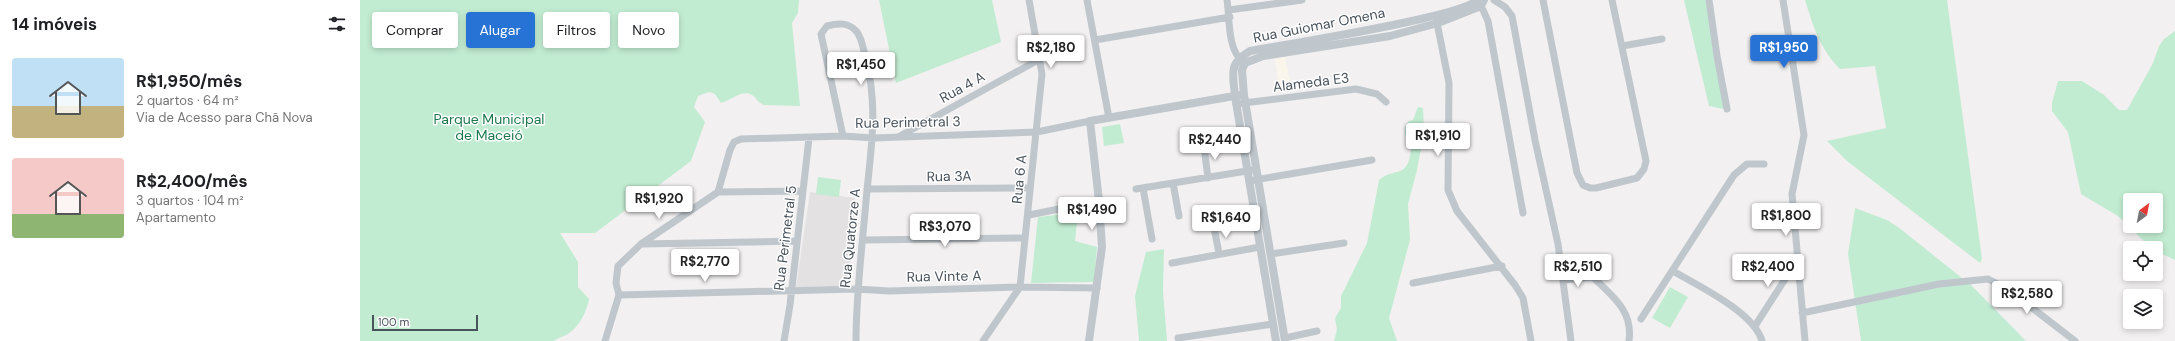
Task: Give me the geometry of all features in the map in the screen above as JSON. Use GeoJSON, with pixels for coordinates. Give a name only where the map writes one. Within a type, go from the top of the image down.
{"type":"FeatureCollection","features":[{"type":"Feature","properties":{"kind":"street","name":"Rua 6 A"},"geometry":{"type":"LineString","coordinates":[[983,341],[1020,287],[1029,215],[1030,188],[1042,74],[1030,0]]}},
{"type":"Feature","properties":{"kind":"street"},"geometry":{"type":"LineString","coordinates":[[1087,0],[1110,118]]}},
{"type":"Feature","properties":{"kind":"street"},"geometry":{"type":"LineString","coordinates":[[1227,0],[1233,44],[1242,60],[1245,99],[1285,339],[1317,331]]}},
{"type":"Feature","properties":{"kind":"street"},"geometry":{"type":"LineString","coordinates":[[1095,40],[1302,0]]}},
{"type":"Feature","properties":{"kind":"street"},"geometry":{"type":"LineString","coordinates":[[1494,0],[1505,7],[1512,16],[1535,140],[1558,244],[1571,341]]}},
{"type":"Feature","properties":{"kind":"street"},"geometry":{"type":"LineString","coordinates":[[1543,0],[1577,173],[1583,185],[1590,188],[1637,178],[1644,169],[1646,161],[1612,0]]}},
{"type":"Feature","properties":{"kind":"street"},"geometry":{"type":"LineString","coordinates":[[1709,0],[1717,56],[1727,109]]}},
{"type":"Feature","properties":{"kind":"street"},"geometry":{"type":"LineString","coordinates":[[1783,0],[1804,135],[1792,194],[1805,341]]}},
{"type":"Feature","properties":{"kind":"street"},"geometry":{"type":"LineString","coordinates":[[1479,2],[1488,21],[1523,213]]}},
{"type":"Feature","properties":{"kind":"street","name":"Rua Guiomar Omena"},"geometry":{"type":"LineString","coordinates":[[1242,60],[1250,51],[1365,30],[1479,2]]}},
{"type":"Feature","properties":{"kind":"street","name":"Rua Guiomar Omena"},"geometry":{"type":"LineString","coordinates":[[1242,60],[1390,36],[1438,23],[1479,2]]}},
{"type":"Feature","properties":{"kind":"street"},"geometry":{"type":"LineString","coordinates":[[1435,14],[1449,83],[1448,190],[1457,211],[1502,266],[1523,298],[1531,341]]}},
{"type":"Feature","properties":{"kind":"street","name":"Rua Quatorze A"},"geometry":{"type":"LineString","coordinates":[[843,136],[822,39],[822,31],[827,26],[838,23],[846,24],[856,31],[860,37],[874,103],[874,138],[864,240],[857,289],[856,341]]}},
{"type":"Feature","properties":{"kind":"street"},"geometry":{"type":"LineString","coordinates":[[1622,46],[1662,40]]}},
{"type":"Feature","properties":{"kind":"street","name":"Rua 4 A"},"geometry":{"type":"LineString","coordinates":[[897,137],[1040,59]]}},
{"type":"Feature","properties":{"kind":"street"},"geometry":{"type":"LineString","coordinates":[[1242,60],[1233,71],[1236,100],[1246,171],[1249,181],[1276,341]]}},
{"type":"Feature","properties":{"kind":"street","name":"Alameda E3"},"geometry":{"type":"LineString","coordinates":[[1245,99],[1356,89],[1377,94],[1386,102]]}},
{"type":"Feature","properties":{"kind":"street"},"geometry":{"type":"LineString","coordinates":[[1088,341],[1102,247],[1099,202],[1090,121],[1245,99]]}},
{"type":"Feature","properties":{"kind":"street","name":"Rua Perimetral 3"},"geometry":{"type":"LineString","coordinates":[[718,192],[730,150],[734,142],[741,139],[768,137],[809,138],[843,136],[874,138],[1037,132],[1090,121]]}},
{"type":"Feature","properties":{"kind":"street","name":"Rua Perimetral 5"},"geometry":{"type":"LineString","coordinates":[[784,341],[792,290],[809,138]]}},
{"type":"Feature","properties":{"kind":"street"},"geometry":{"type":"LineString","coordinates":[[1204,147],[1208,178]]}},
{"type":"Feature","properties":{"kind":"street"},"geometry":{"type":"LineString","coordinates":[[1249,181],[1372,160]]}},
{"type":"Feature","properties":{"kind":"street"},"geometry":{"type":"LineString","coordinates":[[1641,319],[1734,175],[1747,164],[1764,164]]}},
{"type":"Feature","properties":{"kind":"street"},"geometry":{"type":"LineString","coordinates":[[1152,238],[1140,189],[1256,169]]}},
{"type":"Feature","properties":{"kind":"street"},"geometry":{"type":"LineString","coordinates":[[1173,183],[1179,216]]}},
{"type":"Feature","properties":{"kind":"street","name":"Rua 3A"},"geometry":{"type":"LineString","coordinates":[[868,190],[1030,188]]}},
{"type":"Feature","properties":{"kind":"street"},"geometry":{"type":"LineString","coordinates":[[605,341],[619,295],[616,283],[618,266],[641,244],[718,192],[804,191]]}},
{"type":"Feature","properties":{"kind":"street"},"geometry":{"type":"LineString","coordinates":[[1029,215],[1099,202]]}},
{"type":"Feature","properties":{"kind":"street"},"geometry":{"type":"LineString","coordinates":[[1214,228],[1219,253]]}},
{"type":"Feature","properties":{"kind":"street"},"geometry":{"type":"LineString","coordinates":[[864,240],[1025,238]]}},
{"type":"Feature","properties":{"kind":"street"},"geometry":{"type":"LineString","coordinates":[[641,244],[797,241]]}},
{"type":"Feature","properties":{"kind":"street"},"geometry":{"type":"LineString","coordinates":[[1271,254],[1344,242]]}},
{"type":"Feature","properties":{"kind":"street"},"geometry":{"type":"LineString","coordinates":[[1172,263],[1219,253],[1260,247]]}},
{"type":"Feature","properties":{"kind":"street"},"geometry":{"type":"LineString","coordinates":[[1413,283],[1502,266]]}},
{"type":"Feature","properties":{"kind":"street"},"geometry":{"type":"LineString","coordinates":[[1673,271],[1734,308],[1755,326],[1762,341]]}},
{"type":"Feature","properties":{"kind":"street"},"geometry":{"type":"LineString","coordinates":[[1755,326],[1787,276],[1798,271]]}},
{"type":"Feature","properties":{"kind":"street"},"geometry":{"type":"LineString","coordinates":[[1562,280],[1592,277],[1623,307],[1630,326],[1629,341]]}},
{"type":"Feature","properties":{"kind":"street"},"geometry":{"type":"LineString","coordinates":[[1802,313],[1939,284],[1988,279],[2009,290],[2075,341]]}},
{"type":"Feature","properties":{"kind":"street","name":"Rua Vinte A"},"geometry":{"type":"LineString","coordinates":[[619,295],[857,289],[889,291],[1020,287],[1097,288]]}},
{"type":"Feature","properties":{"kind":"street"},"geometry":{"type":"LineString","coordinates":[[1178,338],[1273,324]]}},
{"type":"Feature","properties":{"kind":"shaded area"},"geometry":{"type":"Polygon","coordinates":[[[1285,57],[1291,88],[1280,90],[1275,59],[1285,57]]]}},
{"type":"Feature","properties":{"kind":"shaded area"},"geometry":{"type":"Polygon","coordinates":[[[810,192],[855,198],[849,283],[845,286],[796,287],[810,192]]]}},
{"type":"Feature","properties":{"kind":"green space","name":"Parque Municipal de Maceió"},"geometry":{"type":"Polygon","coordinates":[[[360,0],[799,0],[798,13],[792,23],[800,106],[764,105],[754,96],[744,93],[721,103],[715,94],[709,92],[698,96],[694,107],[705,122],[691,161],[595,233],[560,233],[578,262],[578,287],[589,299],[584,314],[572,331],[554,341],[360,341],[360,0]]]}},
{"type":"Feature","properties":{"kind":"green space"},"geometry":{"type":"Polygon","coordinates":[[[879,0],[992,0],[1001,42],[896,83],[879,0]]]}},
{"type":"Feature","properties":{"kind":"green space"},"geometry":{"type":"Polygon","coordinates":[[[1684,0],[1706,0],[1724,109],[1709,106],[1684,0]]]}},
{"type":"Feature","properties":{"kind":"green space"},"geometry":{"type":"Polygon","coordinates":[[[1805,0],[1947,0],[1982,259],[1980,263],[1847,161],[1827,141],[1886,128],[1875,66],[1840,69],[1822,45],[1814,28],[1805,0]]]}},
{"type":"Feature","properties":{"kind":"green space"},"geometry":{"type":"Polygon","coordinates":[[[2175,31],[2175,260],[2163,254],[2163,241],[2144,241],[2136,233],[2163,233],[2163,193],[2123,193],[2123,221],[2118,216],[2081,194],[2068,132],[2052,111],[2052,103],[2058,81],[2082,81],[2104,95],[2119,110],[2127,110],[2153,63],[2159,46],[2164,39],[2175,31]]]}},
{"type":"Feature","properties":{"kind":"green space"},"geometry":{"type":"Polygon","coordinates":[[[1418,107],[1423,108],[1424,132],[1417,170],[1408,204],[1410,240],[1389,318],[1397,341],[1334,341],[1337,330],[1335,318],[1341,308],[1341,296],[1367,243],[1379,180],[1385,176],[1404,169],[1407,165],[1411,150],[1405,128],[1409,121],[1413,120],[1418,107]]]}},
{"type":"Feature","properties":{"kind":"green space"},"geometry":{"type":"Polygon","coordinates":[[[1120,124],[1124,143],[1104,146],[1102,127],[1120,124]]]}},
{"type":"Feature","properties":{"kind":"green space"},"geometry":{"type":"Polygon","coordinates":[[[818,177],[841,180],[839,197],[816,194],[818,177]]]}},
{"type":"Feature","properties":{"kind":"green space"},"geometry":{"type":"Polygon","coordinates":[[[1855,208],[1887,220],[1898,227],[1972,286],[2026,341],[1861,341],[1848,254],[1855,208]]]}},
{"type":"Feature","properties":{"kind":"green space"},"geometry":{"type":"Polygon","coordinates":[[[1075,213],[1077,222],[1075,241],[1097,247],[1094,282],[1031,283],[1038,217],[1075,213]]]}},
{"type":"Feature","properties":{"kind":"green space"},"geometry":{"type":"Polygon","coordinates":[[[1164,249],[1163,291],[1167,341],[1139,341],[1135,296],[1146,252],[1164,249]]]}},
{"type":"Feature","properties":{"kind":"green space"},"geometry":{"type":"Polygon","coordinates":[[[1670,287],[1688,297],[1670,328],[1652,318],[1670,287]]]}}]}
